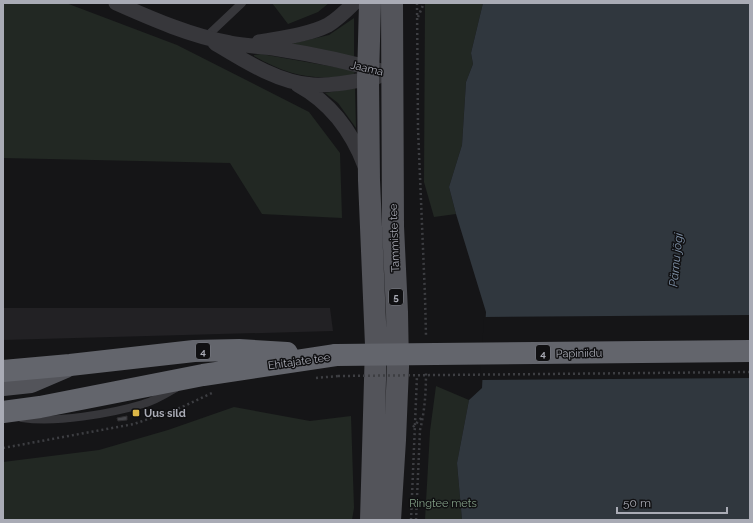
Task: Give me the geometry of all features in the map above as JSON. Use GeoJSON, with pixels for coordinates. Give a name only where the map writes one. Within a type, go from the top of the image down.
{"type":"FeatureCollection","features":[{"type":"Feature","properties":{"kind":"highway","name":"Ehitajate tee"},"geometry":{"type":"LineString","coordinates":[[3,371],[194,351],[238,350],[337,366]]}},
{"type":"Feature","properties":{"kind":"highway","name":"Papiniidu"},"geometry":{"type":"LineString","coordinates":[[337,366],[750,351]]}},
{"type":"Feature","properties":{"kind":"highway","name":"Ehitajate tee"},"geometry":{"type":"LineString","coordinates":[[3,414],[192,377],[337,366]]}},
{"type":"Feature","properties":{"kind":"main road","name":"Tammiste tee"},"geometry":{"type":"LineString","coordinates":[[370,3],[368,73],[369,180],[376,345],[371,520]]}},
{"type":"Feature","properties":{"kind":"main road","name":"Tammiste tee"},"geometry":{"type":"LineString","coordinates":[[390,520],[398,367],[393,226],[392,3]]}},
{"type":"Feature","properties":{"kind":"main road"},"geometry":{"type":"LineString","coordinates":[[3,385],[31,382],[70,365]]}},
{"type":"Feature","properties":{"kind":"street","name":"Jaama"},"geometry":{"type":"LineString","coordinates":[[116,3],[186,31],[206,37],[230,43],[274,48],[368,73],[392,74]]}},
{"type":"Feature","properties":{"kind":"street","name":"Jaama"},"geometry":{"type":"LineString","coordinates":[[245,45],[294,36],[328,25],[354,3]]}},
{"type":"Feature","properties":{"kind":"street","name":"Jaama"},"geometry":{"type":"LineString","coordinates":[[206,37],[238,58],[294,82],[312,85],[327,84],[368,73]]}},
{"type":"Feature","properties":{"kind":"street","name":"Jaama"},"geometry":{"type":"LineString","coordinates":[[294,82],[309,91],[345,126],[358,149],[369,180]]}},
{"type":"Feature","properties":{"kind":"lane"},"geometry":{"type":"LineString","coordinates":[[206,37],[242,3]]}},
{"type":"Feature","properties":{"kind":"path"},"geometry":{"type":"LineString","coordinates":[[417,3],[418,129],[426,336]]}},
{"type":"Feature","properties":{"kind":"path"},"geometry":{"type":"LineString","coordinates":[[417,19],[424,3]]}},
{"type":"Feature","properties":{"kind":"path"},"geometry":{"type":"LineString","coordinates":[[309,378],[337,366],[417,376],[750,372]]}},
{"type":"Feature","properties":{"kind":"path"},"geometry":{"type":"LineString","coordinates":[[416,520],[420,430],[424,416],[426,368]]}},
{"type":"Feature","properties":{"kind":"path"},"geometry":{"type":"LineString","coordinates":[[411,520],[417,376]]}},
{"type":"Feature","properties":{"kind":"path"},"geometry":{"type":"LineString","coordinates":[[3,448],[134,424],[182,407],[205,396],[218,392]]}},
{"type":"Feature","properties":{"kind":"shaded area"},"geometry":{"type":"Polygon","coordinates":[[[3,308],[330,308],[333,331],[3,340],[3,308]]]}},
{"type":"Feature","properties":{"kind":"green space"},"geometry":{"type":"Polygon","coordinates":[[[3,3],[66,3],[177,45],[309,112],[340,153],[342,218],[262,214],[230,163],[3,158],[3,3]]]}},
{"type":"Feature","properties":{"kind":"green space"},"geometry":{"type":"Polygon","coordinates":[[[272,3],[329,3],[318,12],[288,24],[272,3]]]}},
{"type":"Feature","properties":{"kind":"green space"},"geometry":{"type":"Polygon","coordinates":[[[425,3],[483,3],[471,53],[473,64],[466,82],[462,145],[449,187],[456,214],[434,217],[424,182],[425,3]]]}},
{"type":"Feature","properties":{"kind":"green space"},"geometry":{"type":"Polygon","coordinates":[[[354,18],[354,57],[286,45],[329,35],[354,18]]]}},
{"type":"Feature","properties":{"kind":"green space"},"geometry":{"type":"Polygon","coordinates":[[[261,54],[352,70],[355,72],[353,75],[339,77],[313,77],[302,75],[279,68],[254,56],[261,54]]]}},
{"type":"Feature","properties":{"kind":"green space"},"geometry":{"type":"Polygon","coordinates":[[[355,88],[356,128],[338,103],[325,93],[355,88]]]}},
{"type":"Feature","properties":{"kind":"green space","name":"Ringtee mets"},"geometry":{"type":"Polygon","coordinates":[[[436,386],[469,400],[457,463],[462,520],[425,520],[430,431],[436,386]]]}},
{"type":"Feature","properties":{"kind":"green space"},"geometry":{"type":"Polygon","coordinates":[[[234,407],[310,421],[351,416],[354,508],[352,520],[3,520],[3,462],[99,450],[168,430],[234,407]]]}},
{"type":"Feature","properties":{"kind":"water","name":"Pärnu jõgi"},"geometry":{"type":"Polygon","coordinates":[[[483,3],[750,3],[750,520],[462,520],[457,463],[469,400],[482,388],[486,312],[449,187],[462,145],[466,82],[473,64],[471,53],[483,3]]]}},
{"type":"Feature","properties":{"kind":"pier"},"geometry":{"type":"Polygon","coordinates":[[[750,315],[750,378],[480,380],[484,317],[750,315]]]}},
{"type":"Feature","properties":{"kind":"building"},"geometry":{"type":"Polygon","coordinates":[[[127,416],[127,420],[118,421],[117,418],[127,416]]]}},
{"type":"Feature","properties":{"kind":"place","name":"Uus sild"},"geometry":{"type":"Point","coordinates":[136,413]}}]}
